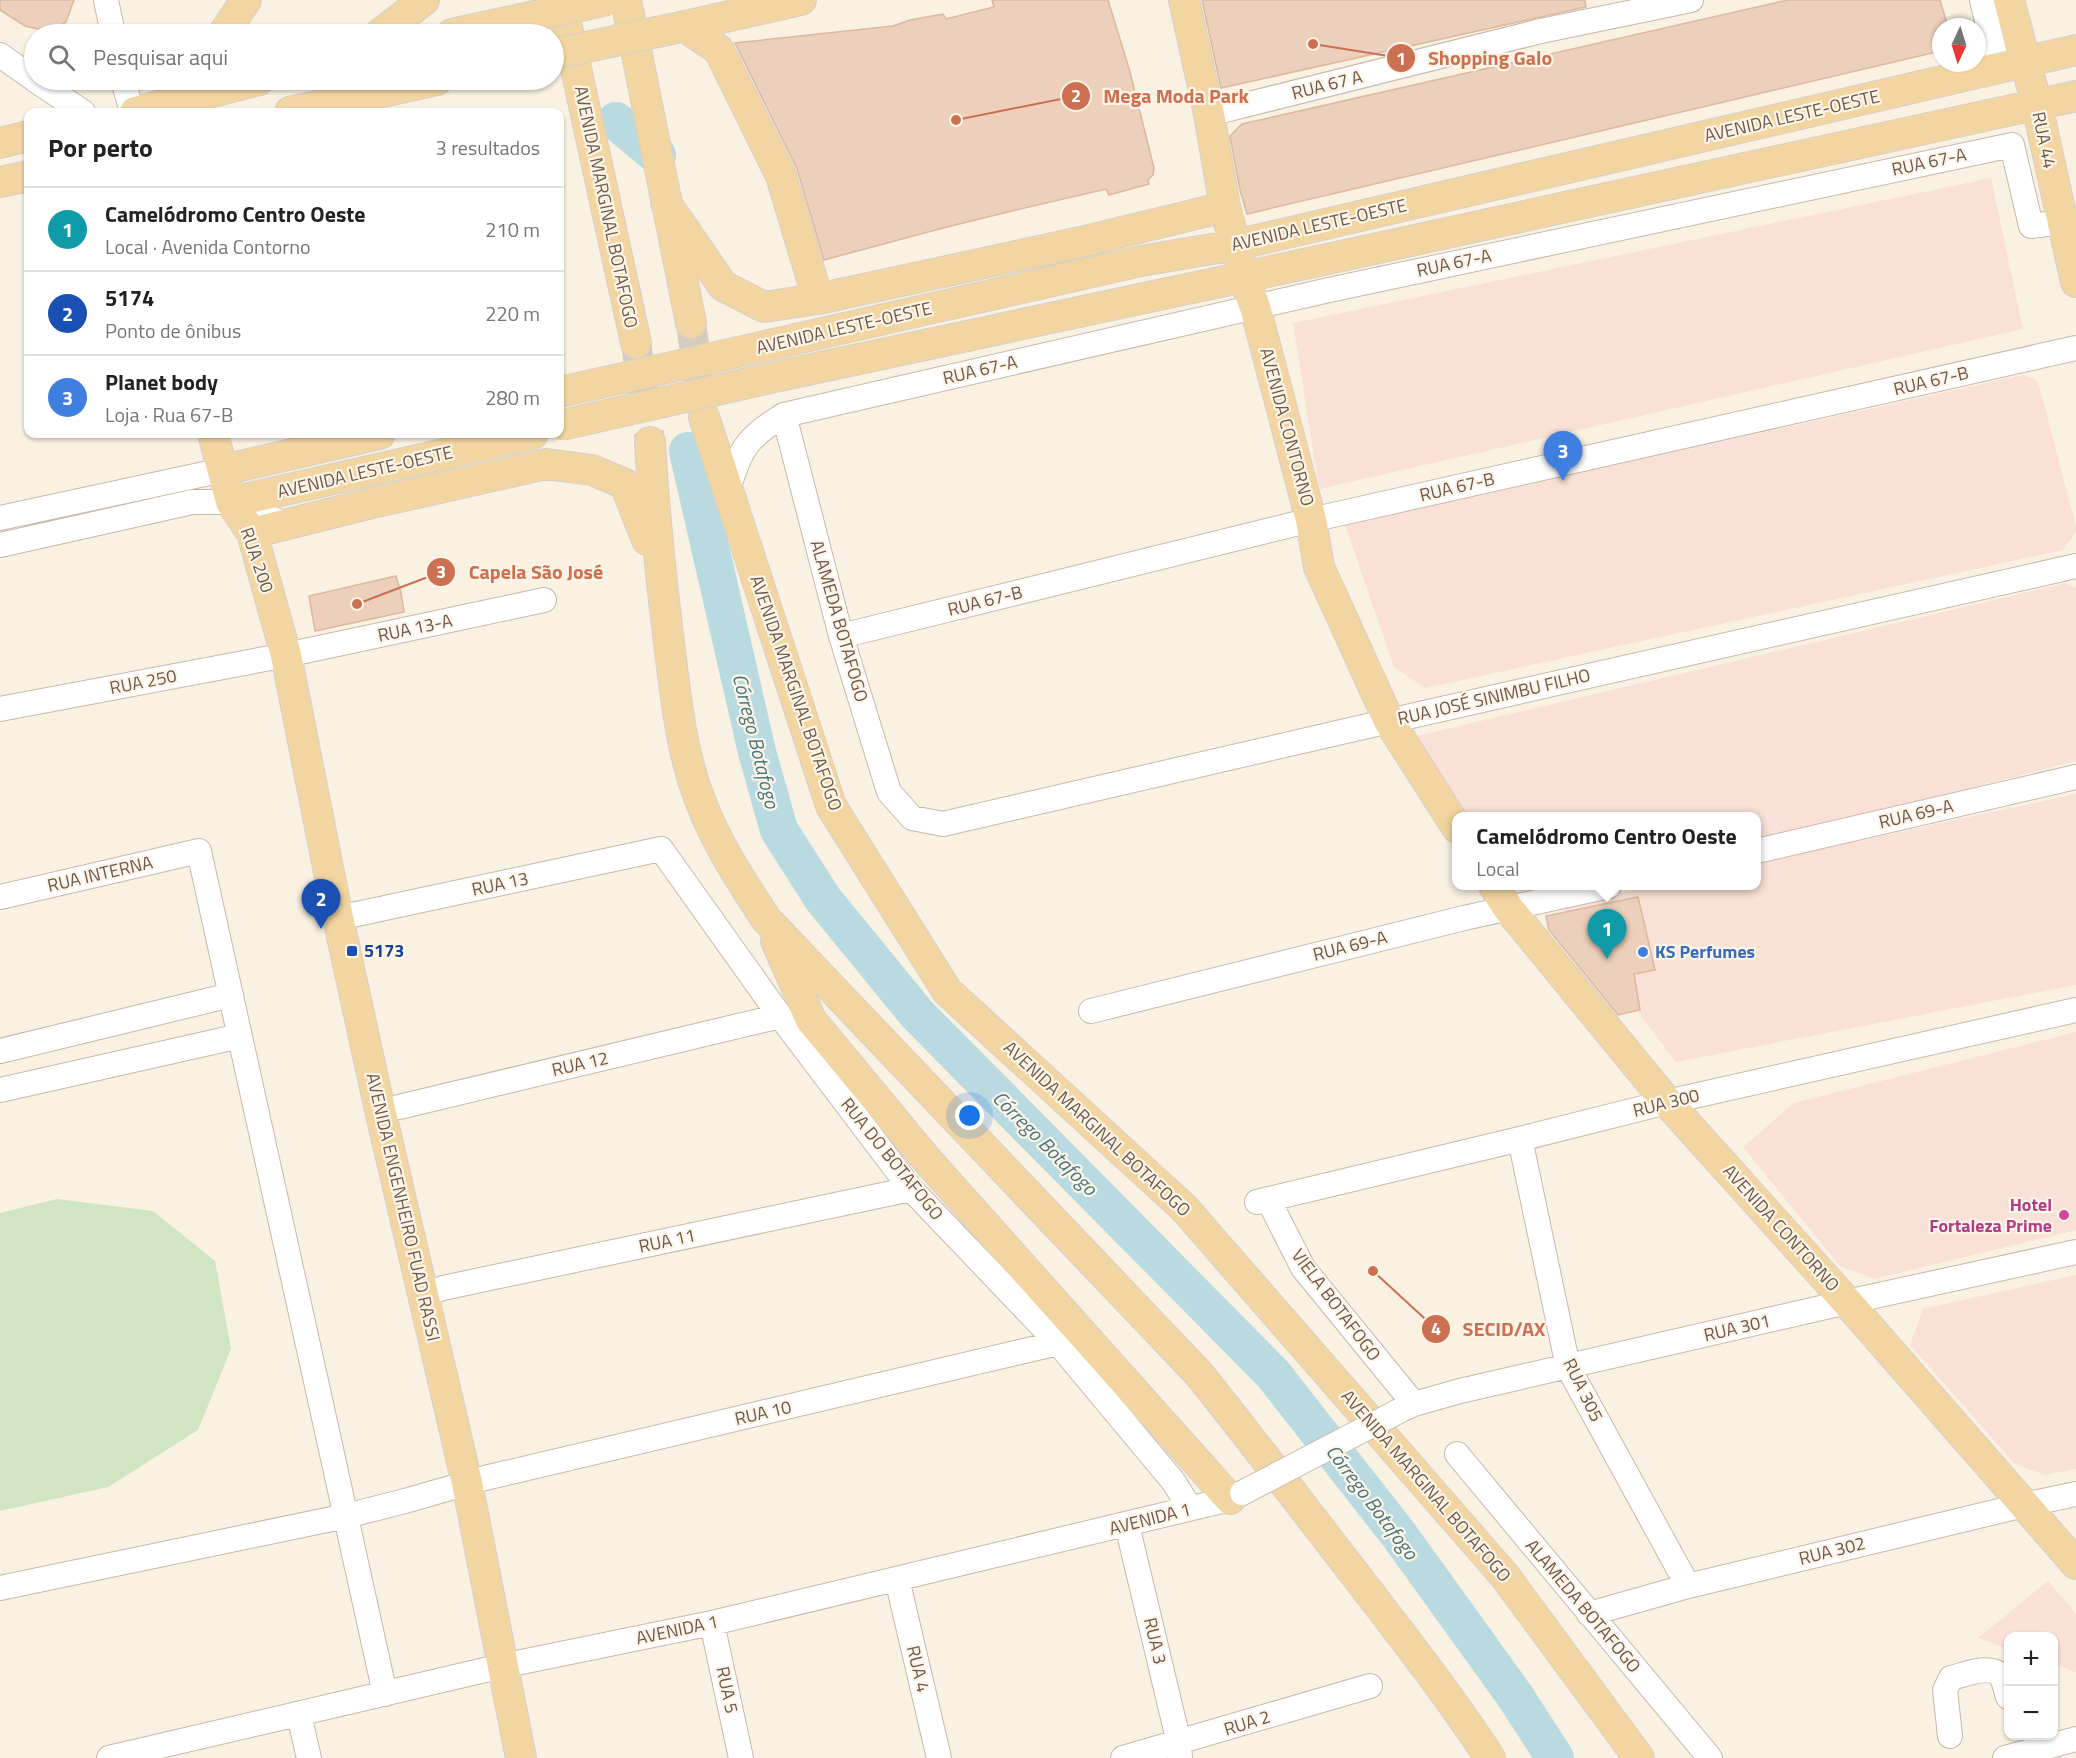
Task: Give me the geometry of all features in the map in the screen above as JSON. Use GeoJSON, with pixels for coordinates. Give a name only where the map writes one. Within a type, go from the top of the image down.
{"type":"FeatureCollection","features":[{"type":"Feature","properties":{"kind":"main road"},"geometry":{"type":"LineString","coordinates":[[230,24],[246,0]]}},
{"type":"Feature","properties":{"kind":"main road"},"geometry":{"type":"LineString","coordinates":[[251,24],[266,0]]}},
{"type":"Feature","properties":{"kind":"main road"},"geometry":{"type":"LineString","coordinates":[[393,24],[424,0]]}},
{"type":"Feature","properties":{"kind":"main road","name":"AVENIDA MARGINAL BOTAFOGO"},"geometry":{"type":"LineString","coordinates":[[561,0],[636,343]]}},
{"type":"Feature","properties":{"kind":"main road"},"geometry":{"type":"LineString","coordinates":[[498,24],[607,0]]}},
{"type":"Feature","properties":{"kind":"main road"},"geometry":{"type":"LineString","coordinates":[[626,0],[691,323]]}},
{"type":"Feature","properties":{"kind":"main road"},"geometry":{"type":"LineString","coordinates":[[564,52],[801,0]]}},
{"type":"Feature","properties":{"kind":"main road","name":"AVENIDA CONTORNO"},"geometry":{"type":"LineString","coordinates":[[1184,0],[1209,114],[1225,207],[1244,277],[1255,307],[1311,520],[1319,567],[1389,721],[1452,820]]}},
{"type":"Feature","properties":{"kind":"main road","name":"RUA 44"},"geometry":{"type":"LineString","coordinates":[[2009,0],[2011,65],[2037,105],[2076,282]]}},
{"type":"Feature","properties":{"kind":"main road"},"geometry":{"type":"LineString","coordinates":[[680,27],[719,50],[781,176],[818,299]]}},
{"type":"Feature","properties":{"kind":"main road","name":"AVENIDA LESTE-OESTE"},"geometry":{"type":"LineString","coordinates":[[564,391],[1141,261],[1235,245],[2076,50]]}},
{"type":"Feature","properties":{"kind":"main road"},"geometry":{"type":"LineString","coordinates":[[145,108],[178,97],[211,90]]}},
{"type":"Feature","properties":{"kind":"main road"},"geometry":{"type":"LineString","coordinates":[[308,108],[391,90]]}},
{"type":"Feature","properties":{"kind":"main road","name":"AVENIDA LESTE-OESTE"},"geometry":{"type":"LineString","coordinates":[[564,425],[779,376],[2076,96]]}},
{"type":"Feature","properties":{"kind":"main road"},"geometry":{"type":"LineString","coordinates":[[0,143],[24,137]]}},
{"type":"Feature","properties":{"kind":"main road"},"geometry":{"type":"LineString","coordinates":[[0,182],[24,177]]}},
{"type":"Feature","properties":{"kind":"main road"},"geometry":{"type":"LineString","coordinates":[[666,203],[723,286],[764,307],[818,299],[1081,243],[1225,207]]}},
{"type":"Feature","properties":{"kind":"main road"},"geometry":{"type":"LineString","coordinates":[[1081,243],[1141,261]]}},
{"type":"Feature","properties":{"kind":"main road","name":"AVENIDA MARGINAL BOTAFOGO"},"geometry":{"type":"LineString","coordinates":[[704,417],[831,806],[947,991],[1184,1208],[1504,1575],[1639,1758]]}},
{"type":"Feature","properties":{"kind":"main road","name":"RUA 200"},"geometry":{"type":"LineString","coordinates":[[214,438],[231,502],[252,533],[286,655]]}},
{"type":"Feature","properties":{"kind":"main road","name":"AVENIDA LESTE-OESTE"},"geometry":{"type":"LineString","coordinates":[[222,470],[362,438]]}},
{"type":"Feature","properties":{"kind":"main road","name":"AVENIDA LESTE-OESTE"},"geometry":{"type":"LineString","coordinates":[[231,502],[515,438]]}},
{"type":"Feature","properties":{"kind":"main road"},"geometry":{"type":"LineString","coordinates":[[650,442],[655,523],[676,700],[687,762],[702,805],[728,862],[766,920],[811,1020],[927,1160],[1236,1496]]}},
{"type":"Feature","properties":{"kind":"main road"},"geometry":{"type":"LineString","coordinates":[[252,533],[546,464],[592,470],[625,484],[661,574]]}},
{"type":"Feature","properties":{"kind":"main road","name":"AVENIDA ENGENHEIRO FUAD RASSI"},"geometry":{"type":"LineString","coordinates":[[286,655],[338,918],[467,1483],[521,1758]]}},
{"type":"Feature","properties":{"kind":"main road","name":"AVENIDA CONTORNO"},"geometry":{"type":"LineString","coordinates":[[1501,897],[1667,1102],[1847,1302],[2076,1564]]}},
{"type":"Feature","properties":{"kind":"main road"},"geometry":{"type":"LineString","coordinates":[[766,920],[1199,1374],[1257,1445],[1418,1656],[1461,1713],[1490,1758]]}},
{"type":"Feature","properties":{"kind":"street"},"geometry":{"type":"LineString","coordinates":[[106,0],[111,24]]}},
{"type":"Feature","properties":{"kind":"street","name":"RUA 67 A"},"geometry":{"type":"LineString","coordinates":[[1209,114],[1541,31],[1691,0]]}},
{"type":"Feature","properties":{"kind":"street","name":"RUA 44"},"geometry":{"type":"LineString","coordinates":[[1982,0],[2011,65]]}},
{"type":"Feature","properties":{"kind":"street"},"geometry":{"type":"LineString","coordinates":[[0,55],[24,71]]}},
{"type":"Feature","properties":{"kind":"street"},"geometry":{"type":"LineString","coordinates":[[51,90],[77,108]]}},
{"type":"Feature","properties":{"kind":"street"},"geometry":{"type":"LineString","coordinates":[[126,90],[132,108]]}},
{"type":"Feature","properties":{"kind":"street","name":"RUA 67-A"},"geometry":{"type":"LineString","coordinates":[[728,490],[737,462],[748,442],[762,428],[784,415],[1329,290],[2012,145],[2031,226],[2062,222]]}},
{"type":"Feature","properties":{"kind":"street"},"geometry":{"type":"LineString","coordinates":[[1323,260],[1329,290]]}},
{"type":"Feature","properties":{"kind":"street","name":"RUA 67-B"},"geometry":{"type":"LineString","coordinates":[[841,636],[1311,520],[2076,348]]}},
{"type":"Feature","properties":{"kind":"street","name":"ALAMEDA BOTAFOGO"},"geometry":{"type":"LineString","coordinates":[[784,415],[841,636],[889,792],[912,818]]}},
{"type":"Feature","properties":{"kind":"street"},"geometry":{"type":"LineString","coordinates":[[0,518],[222,470]]}},
{"type":"Feature","properties":{"kind":"street"},"geometry":{"type":"LineString","coordinates":[[0,545],[192,502],[231,502],[288,525]]}},
{"type":"Feature","properties":{"kind":"street","name":"RUA JOSÉ SINIMBU FILHO"},"geometry":{"type":"LineString","coordinates":[[912,818],[943,824],[2076,566]]}},
{"type":"Feature","properties":{"kind":"street","name":"RUA 13-A"},"geometry":{"type":"LineString","coordinates":[[286,655],[544,600]]}},
{"type":"Feature","properties":{"kind":"street","name":"RUA 250"},"geometry":{"type":"LineString","coordinates":[[0,709],[286,655]]}},
{"type":"Feature","properties":{"kind":"street","name":"RUA 69-A"},"geometry":{"type":"LineString","coordinates":[[1761,850],[2076,777]]}},
{"type":"Feature","properties":{"kind":"street","name":"RUA 13"},"geometry":{"type":"LineString","coordinates":[[338,918],[661,849]]}},
{"type":"Feature","properties":{"kind":"street","name":"RUA DO BOTAFOGO"},"geometry":{"type":"LineString","coordinates":[[661,849],[780,1016],[911,1189],[1059,1343],[1173,1481],[1190,1508]]}},
{"type":"Feature","properties":{"kind":"street","name":"RUA INTERNA"},"geometry":{"type":"LineString","coordinates":[[0,897],[200,851],[231,995]]}},
{"type":"Feature","properties":{"kind":"street","name":"RUA 69-A"},"geometry":{"type":"LineString","coordinates":[[1091,1011],[1501,897],[1564,890]]}},
{"type":"Feature","properties":{"kind":"street"},"geometry":{"type":"LineString","coordinates":[[0,1051],[231,995],[385,1694]]}},
{"type":"Feature","properties":{"kind":"street","name":"RUA 300"},"geometry":{"type":"LineString","coordinates":[[1262,1200],[1667,1102],[2076,1010]]}},
{"type":"Feature","properties":{"kind":"street","name":"RUA 12"},"geometry":{"type":"LineString","coordinates":[[380,1110],[780,1016]]}},
{"type":"Feature","properties":{"kind":"street"},"geometry":{"type":"LineString","coordinates":[[0,1090],[240,1036]]}},
{"type":"Feature","properties":{"kind":"street","name":"RUA 305"},"geometry":{"type":"LineString","coordinates":[[1520,1139],[1568,1367],[1688,1586]]}},
{"type":"Feature","properties":{"kind":"street","name":"RUA 11"},"geometry":{"type":"LineString","coordinates":[[423,1295],[443,1288],[911,1189]]}},
{"type":"Feature","properties":{"kind":"street","name":"VIELA BOTAFOGO"},"geometry":{"type":"LineString","coordinates":[[1262,1200],[1303,1268],[1407,1407]]}},
{"type":"Feature","properties":{"kind":"street","name":"RUA 301"},"geometry":{"type":"LineString","coordinates":[[1407,1407],[1460,1391],[2076,1252]]}},
{"type":"Feature","properties":{"kind":"street","name":"RUA 10"},"geometry":{"type":"LineString","coordinates":[[0,1588],[346,1516],[467,1483],[1059,1343]]}},
{"type":"Feature","properties":{"kind":"street","name":"AVENIDA 1"},"geometry":{"type":"LineString","coordinates":[[122,1757],[502,1666],[712,1623],[1127,1525],[1236,1496],[1407,1407]]}},
{"type":"Feature","properties":{"kind":"street","name":"ALAMEDA BOTAFOGO"},"geometry":{"type":"LineString","coordinates":[[1457,1454],[1710,1758]]}},
{"type":"Feature","properties":{"kind":"street","name":"RUA 302"},"geometry":{"type":"LineString","coordinates":[[1590,1614],[1688,1586],[2076,1494]]}},
{"type":"Feature","properties":{"kind":"street","name":"RUA 3"},"geometry":{"type":"LineString","coordinates":[[1127,1525],[1180,1751]]}},
{"type":"Feature","properties":{"kind":"street","name":"RUA 4"},"geometry":{"type":"LineString","coordinates":[[897,1579],[939,1758]]}},
{"type":"Feature","properties":{"kind":"street","name":"RUA 5"},"geometry":{"type":"LineString","coordinates":[[712,1623],[741,1758]]}},
{"type":"Feature","properties":{"kind":"street"},"geometry":{"type":"LineString","coordinates":[[1950,1736],[1945,1690],[1951,1678],[1987,1670],[1997,1672],[2005,1686]]}},
{"type":"Feature","properties":{"kind":"street","name":"RUA 2"},"geometry":{"type":"LineString","coordinates":[[1124,1758],[1180,1751],[1370,1686]]}},
{"type":"Feature","properties":{"kind":"street"},"geometry":{"type":"LineString","coordinates":[[299,1715],[309,1758]]}},
{"type":"Feature","properties":{"kind":"street"},"geometry":{"type":"LineString","coordinates":[[2005,1758],[2026,1744],[2076,1739]]}},
{"type":"Feature","properties":{"kind":"shaded area"},"geometry":{"type":"Polygon","coordinates":[[[1991,178],[2023,329],[1319,489],[1293,323],[1991,178]]]}},
{"type":"Feature","properties":{"kind":"shaded area"},"geometry":{"type":"Polygon","coordinates":[[[2023,375],[2036,380],[2041,392],[2076,527],[2076,532],[2063,550],[1425,688],[1394,667],[1345,525],[2023,375]]]}},
{"type":"Feature","properties":{"kind":"shaded area"},"geometry":{"type":"Polygon","coordinates":[[[2066,583],[2076,588],[2076,761],[1761,841],[1761,812],[1460,812],[1417,736],[2066,583]]]}},
{"type":"Feature","properties":{"kind":"shaded area"},"geometry":{"type":"Polygon","coordinates":[[[2076,794],[2076,985],[1676,1062],[1558,906],[1635,890],[1761,890],[1761,862],[2076,794]]]}},
{"type":"Feature","properties":{"kind":"shaded area"},"geometry":{"type":"Polygon","coordinates":[[[1517,890],[1564,890],[1554,892],[1517,890]]]}},
{"type":"Feature","properties":{"kind":"shaded area"},"geometry":{"type":"Polygon","coordinates":[[[2076,1032],[2076,1230],[1874,1279],[1840,1266],[1743,1147],[1794,1103],[2076,1032]]]}},
{"type":"Feature","properties":{"kind":"shaded area"},"geometry":{"type":"Polygon","coordinates":[[[2076,1275],[2076,1469],[2045,1475],[2015,1464],[1910,1345],[1923,1309],[2076,1275]]]}},
{"type":"Feature","properties":{"kind":"shaded area"},"geometry":{"type":"Polygon","coordinates":[[[2048,1581],[2076,1614],[2076,1672],[2058,1665],[2058,1632],[2004,1632],[2004,1648],[1978,1638],[2048,1581]]]}},
{"type":"Feature","properties":{"kind":"green space"},"geometry":{"type":"Polygon","coordinates":[[[57,1199],[153,1211],[215,1261],[231,1349],[198,1430],[108,1487],[0,1511],[0,1213],[57,1199]]]}},
{"type":"Feature","properties":{"kind":"building"},"geometry":{"type":"Polygon","coordinates":[[[0,0],[74,0],[66,22],[63,24],[24,25],[0,10],[0,0]]]}},
{"type":"Feature","properties":{"kind":"building"},"geometry":{"type":"Polygon","coordinates":[[[992,0],[1108,0],[1130,72],[1154,168],[1153,175],[1148,180],[1149,184],[1109,195],[1106,189],[943,228],[824,260],[797,169],[735,43],[893,26],[910,20],[943,14],[946,19],[994,7],[992,0]]]}},
{"type":"Feature","properties":{"kind":"building"},"geometry":{"type":"Polygon","coordinates":[[[1202,0],[1585,0],[1586,7],[1221,88],[1202,0]]]}},
{"type":"Feature","properties":{"kind":"building"},"geometry":{"type":"Polygon","coordinates":[[[1788,0],[1940,0],[1945,18],[1932,18],[1932,53],[1247,214],[1230,136],[1242,124],[1788,0]]]}},
{"type":"Feature","properties":{"kind":"building"},"geometry":{"type":"Polygon","coordinates":[[[396,576],[404,612],[315,631],[309,596],[396,576]]]}},
{"type":"Feature","properties":{"kind":"building"},"geometry":{"type":"Polygon","coordinates":[[[1638,897],[1655,970],[1634,974],[1640,1010],[1618,1015],[1549,930],[1546,916],[1638,897]]]}},
{"type":"Feature","properties":{"kind":"waterway"},"geometry":{"type":"LineString","coordinates":[[616,121],[657,155]]}},
{"type":"Feature","properties":{"kind":"waterway","name":"Córrego Botafogo"},"geometry":{"type":"LineString","coordinates":[[688,451],[757,752],[779,830],[823,899],[917,1014],[1273,1374],[1399,1535],[1515,1696],[1555,1758]]}},
{"type":"Feature","properties":{"kind":"tunnel"},"geometry":{"type":"LineString","coordinates":[[691,323],[704,417]]}},
{"type":"Feature","properties":{"kind":"tunnel"},"geometry":{"type":"LineString","coordinates":[[636,343],[650,442]]}},
{"type":"Feature","properties":{"kind":"place","name":"Shopping Galo"},"geometry":{"type":"Point","coordinates":[1313,44]}},
{"type":"Feature","properties":{"kind":"place","name":"Mega Moda Park"},"geometry":{"type":"Point","coordinates":[956,120]}},
{"type":"Feature","properties":{"kind":"place","name":"Planet body"},"geometry":{"type":"Point","coordinates":[1563,481]}},
{"type":"Feature","properties":{"kind":"place","name":"Capela São José"},"geometry":{"type":"Point","coordinates":[357,604]}},
{"type":"Feature","properties":{"kind":"place","name":"5174"},"geometry":{"type":"Point","coordinates":[321,929]}},
{"type":"Feature","properties":{"kind":"place","name":"5173"},"geometry":{"type":"Point","coordinates":[352,951]}},
{"type":"Feature","properties":{"kind":"place","name":"KS Perfumes"},"geometry":{"type":"Point","coordinates":[1643,952]}},
{"type":"Feature","properties":{"kind":"place","name":"Camelódromo Centro Oeste"},"geometry":{"type":"Point","coordinates":[1607,959]}},
{"type":"Feature","properties":{"kind":"place","name":"Hotel Fortaleza Prime"},"geometry":{"type":"Point","coordinates":[2064,1215]}},
{"type":"Feature","properties":{"kind":"place","name":"SECID/AX"},"geometry":{"type":"Point","coordinates":[1373,1271]}}]}
